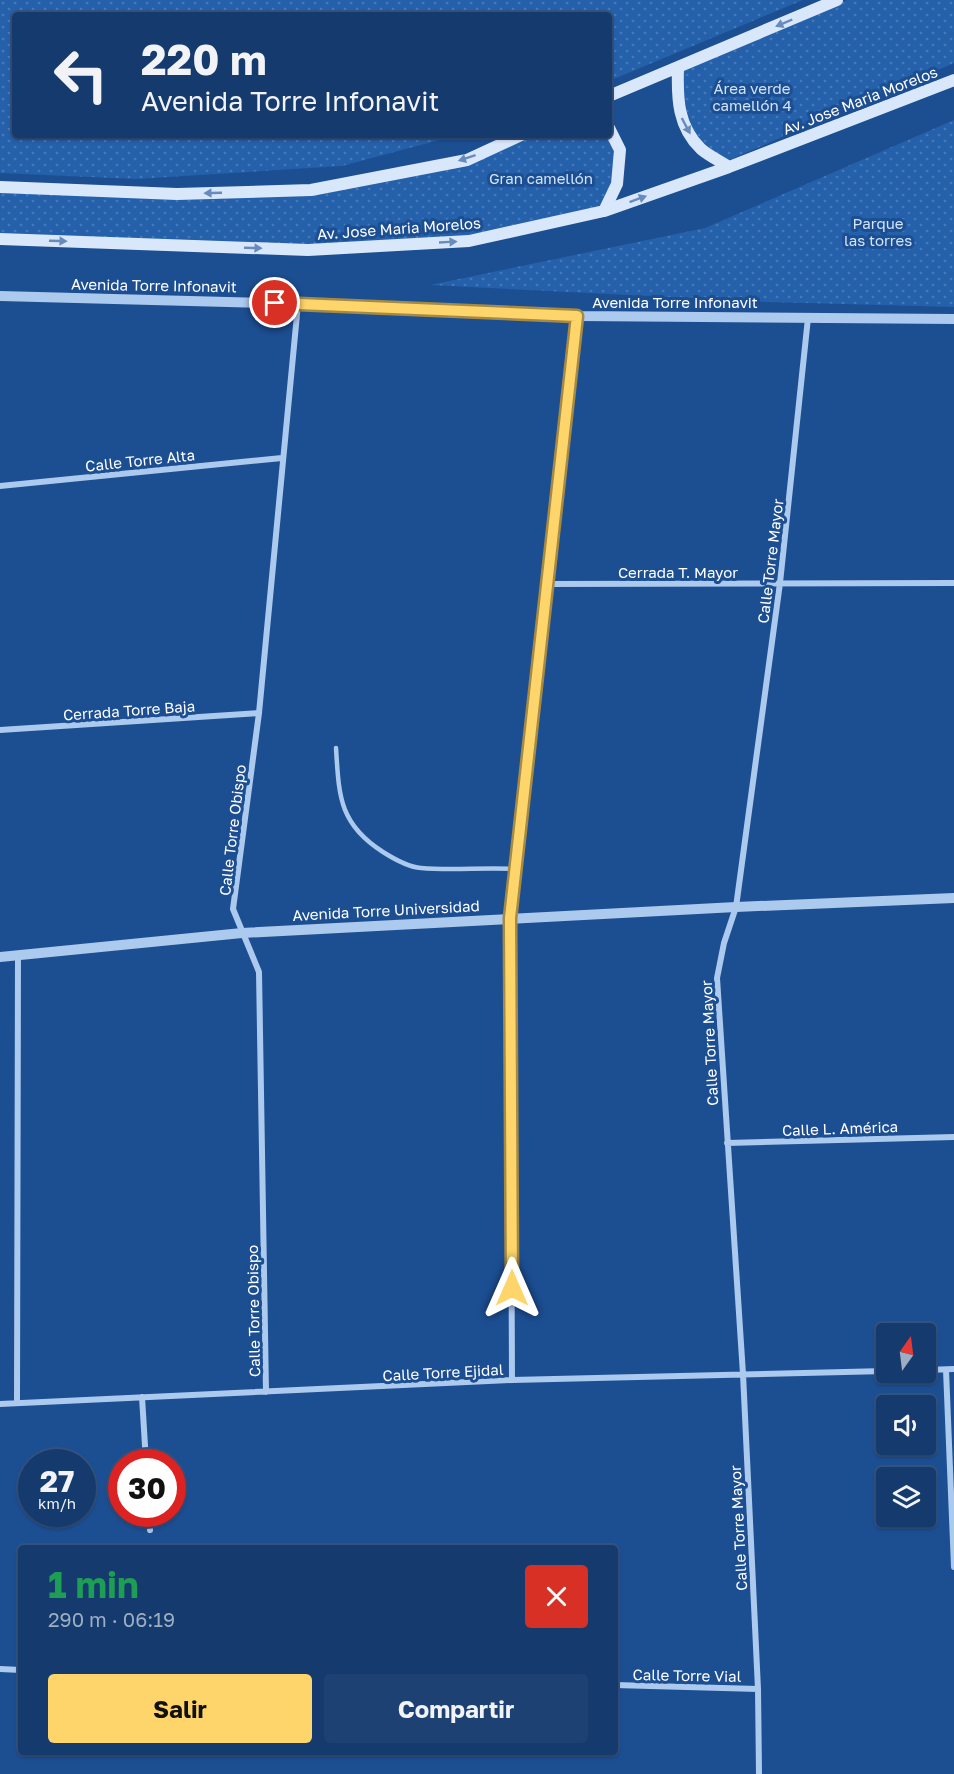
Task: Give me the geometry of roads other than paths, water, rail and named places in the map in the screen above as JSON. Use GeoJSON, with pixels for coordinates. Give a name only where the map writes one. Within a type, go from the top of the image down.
{"type":"FeatureCollection","features":[{"type":"Feature","properties":{"kind":"main road"},"geometry":{"type":"LineString","coordinates":[[612,95],[678,69],[837,0]]}},
{"type":"Feature","properties":{"kind":"main road"},"geometry":{"type":"LineString","coordinates":[[678,69],[677,94],[682,123],[701,149],[729,167]]}},
{"type":"Feature","properties":{"kind":"main road","name":"Av. Jose Maria Morelos"},"geometry":{"type":"LineString","coordinates":[[0,239],[308,250],[469,241],[604,211],[729,167],[954,80]]}},
{"type":"Feature","properties":{"kind":"main road"},"geometry":{"type":"LineString","coordinates":[[604,211],[617,184],[620,150],[612,134]]}},
{"type":"Feature","properties":{"kind":"main road"},"geometry":{"type":"LineString","coordinates":[[0,187],[177,194],[311,190],[467,160],[515,138]]}},
{"type":"Feature","properties":{"kind":"street","name":"Avenida Torre Infonavit"},"geometry":{"type":"LineString","coordinates":[[0,296],[298,303],[577,316],[954,319]]}},
{"type":"Feature","properties":{"kind":"street","name":"Calle Torre Obispo"},"geometry":{"type":"LineString","coordinates":[[266,1392],[260,972],[233,909],[259,713],[298,303]]}},
{"type":"Feature","properties":{"kind":"street"},"geometry":{"type":"LineString","coordinates":[[512,1380],[510,918],[577,316]]}},
{"type":"Feature","properties":{"kind":"street","name":"Calle Torre Mayor"},"geometry":{"type":"LineString","coordinates":[[759,1774],[758,1689],[743,1374],[717,978],[724,943],[736,907],[780,584],[808,318]]}},
{"type":"Feature","properties":{"kind":"street","name":"Calle Torre Alta"},"geometry":{"type":"LineString","coordinates":[[0,486],[282,458]]}},
{"type":"Feature","properties":{"kind":"street","name":"Cerrada T. Mayor"},"geometry":{"type":"LineString","coordinates":[[546,584],[954,583]]}},
{"type":"Feature","properties":{"kind":"street","name":"Cerrada Torre Baja"},"geometry":{"type":"LineString","coordinates":[[0,730],[259,713]]}},
{"type":"Feature","properties":{"kind":"street","name":"Avenida Torre Universidad"},"geometry":{"type":"LineString","coordinates":[[0,957],[242,933],[510,918],[954,898]]}},
{"type":"Feature","properties":{"kind":"street"},"geometry":{"type":"LineString","coordinates":[[17,1403],[18,955]]}},
{"type":"Feature","properties":{"kind":"street","name":"Calle L. América"},"geometry":{"type":"LineString","coordinates":[[727,1143],[954,1137]]}},
{"type":"Feature","properties":{"kind":"street"},"geometry":{"type":"LineString","coordinates":[[936,1370],[954,1369]]}},
{"type":"Feature","properties":{"kind":"street"},"geometry":{"type":"LineString","coordinates":[[946,1370],[954,1567]]}},
{"type":"Feature","properties":{"kind":"street","name":"Calle Torre Ejidal"},"geometry":{"type":"LineString","coordinates":[[0,1404],[512,1380],[876,1371]]}},
{"type":"Feature","properties":{"kind":"street"},"geometry":{"type":"LineString","coordinates":[[142,1397],[145,1449]]}},
{"type":"Feature","properties":{"kind":"street"},"geometry":{"type":"LineString","coordinates":[[0,1669],[18,1670]]}},
{"type":"Feature","properties":{"kind":"street","name":"Calle Torre Vial"},"geometry":{"type":"LineString","coordinates":[[618,1685],[758,1689]]}},
{"type":"Feature","properties":{"kind":"lane"},"geometry":{"type":"LineString","coordinates":[[336,748],[338,784],[345,815],[366,842],[394,859],[419,868],[514,869]]}},
{"type":"Feature","properties":{"kind":"park label","name":"Área verde camellón 4"},"geometry":{"type":"Point","coordinates":[752,96]}},
{"type":"Feature","properties":{"kind":"park label","name":"Gran camellón"},"geometry":{"type":"Point","coordinates":[541,178]}},
{"type":"Feature","properties":{"kind":"park label","name":"Parque las torres"},"geometry":{"type":"Point","coordinates":[878,232]}}]}
